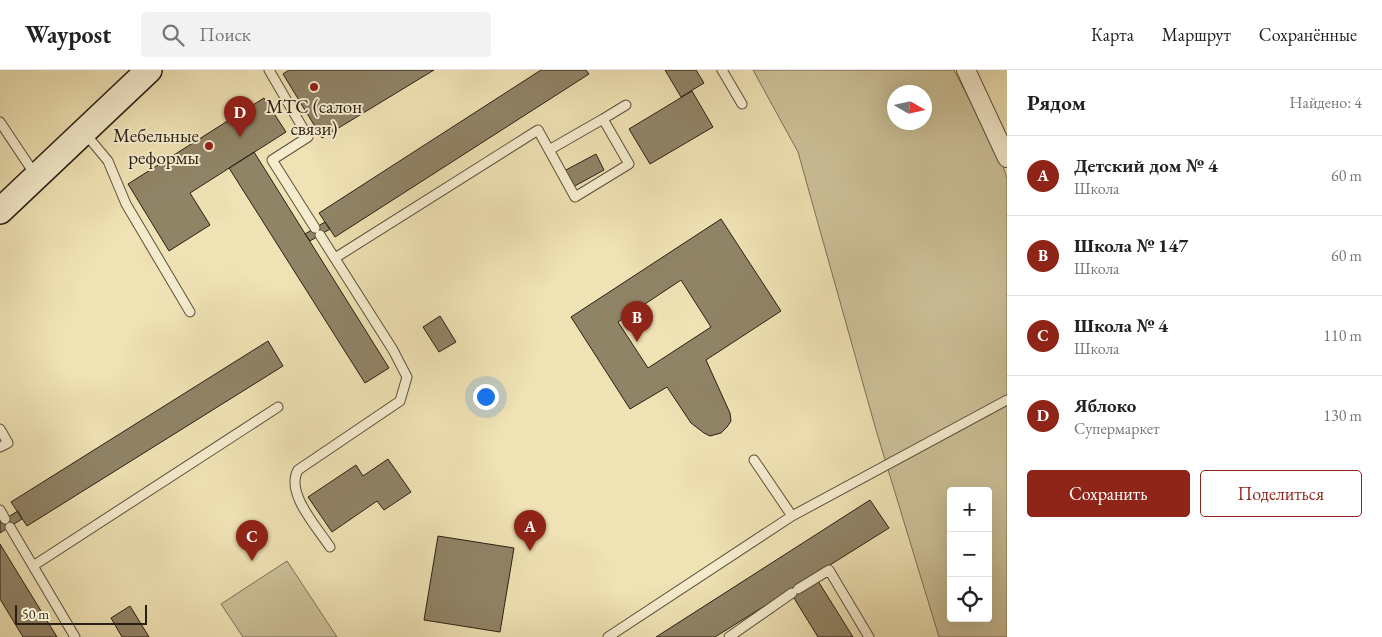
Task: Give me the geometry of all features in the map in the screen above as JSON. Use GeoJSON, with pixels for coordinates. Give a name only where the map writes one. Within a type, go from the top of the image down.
{"type":"FeatureCollection","features":[{"type":"Feature","properties":{"kind":"main road"},"geometry":{"type":"LineString","coordinates":[[0,211],[149,70]]}},
{"type":"Feature","properties":{"kind":"street"},"geometry":{"type":"LineString","coordinates":[[966,70],[1007,158]]}},
{"type":"Feature","properties":{"kind":"lane"},"geometry":{"type":"LineString","coordinates":[[269,70],[308,137],[272,160],[393,350],[407,377],[400,402],[298,470],[294,478],[295,494],[330,547]]}},
{"type":"Feature","properties":{"kind":"lane"},"geometry":{"type":"LineString","coordinates":[[722,70],[742,104]]}},
{"type":"Feature","properties":{"kind":"lane"},"geometry":{"type":"LineString","coordinates":[[549,150],[626,105]]}},
{"type":"Feature","properties":{"kind":"lane"},"geometry":{"type":"LineString","coordinates":[[334,258],[538,130],[575,197],[628,164],[603,119]]}},
{"type":"Feature","properties":{"kind":"lane"},"geometry":{"type":"LineString","coordinates":[[0,122],[36,177]]}},
{"type":"Feature","properties":{"kind":"lane"},"geometry":{"type":"LineString","coordinates":[[83,132],[108,161],[126,204],[190,312]]}},
{"type":"Feature","properties":{"kind":"lane"},"geometry":{"type":"LineString","coordinates":[[608,637],[792,516],[1007,400]]}},
{"type":"Feature","properties":{"kind":"lane"},"geometry":{"type":"LineString","coordinates":[[33,566],[278,407]]}},
{"type":"Feature","properties":{"kind":"lane"},"geometry":{"type":"LineString","coordinates":[[0,429],[8,442],[0,447]]}},
{"type":"Feature","properties":{"kind":"lane"},"geometry":{"type":"LineString","coordinates":[[754,460],[792,516]]}},
{"type":"Feature","properties":{"kind":"lane"},"geometry":{"type":"LineString","coordinates":[[0,510],[75,637]]}},
{"type":"Feature","properties":{"kind":"lane"},"geometry":{"type":"LineString","coordinates":[[729,637],[829,570],[869,637]]}},
{"type":"Feature","properties":{"kind":"shaded area"},"geometry":{"type":"Polygon","coordinates":[[[753,70],[954,70],[1001,160],[1007,178],[1007,637],[939,637],[876,430],[798,152],[753,70]]]}},
{"type":"Feature","properties":{"kind":"shaded area"},"geometry":{"type":"Polygon","coordinates":[[[287,561],[337,637],[243,637],[221,604],[287,561]]]}},
{"type":"Feature","properties":{"kind":"building"},"geometry":{"type":"Polygon","coordinates":[[[289,70],[434,70],[322,138],[283,74],[289,70]]]}},
{"type":"Feature","properties":{"kind":"building"},"geometry":{"type":"Polygon","coordinates":[[[541,70],[586,70],[589,74],[335,237],[319,213],[541,70]]]}},
{"type":"Feature","properties":{"kind":"building"},"geometry":{"type":"Polygon","coordinates":[[[665,70],[696,70],[704,83],[681,97],[665,70]]]}},
{"type":"Feature","properties":{"kind":"building"},"geometry":{"type":"Polygon","coordinates":[[[692,91],[713,127],[650,164],[629,129],[692,91]]]}},
{"type":"Feature","properties":{"kind":"building"},"geometry":{"type":"Polygon","coordinates":[[[264,98],[286,132],[190,193],[210,225],[169,251],[128,184],[264,98]]]}},
{"type":"Feature","properties":{"kind":"building"},"geometry":{"type":"Polygon","coordinates":[[[254,152],[389,368],[365,383],[229,168],[254,152]]]}},
{"type":"Feature","properties":{"kind":"building"},"geometry":{"type":"Polygon","coordinates":[[[596,154],[604,170],[573,187],[564,171],[596,154]]]}},
{"type":"Feature","properties":{"kind":"building"},"geometry":{"type":"Polygon","coordinates":[[[721,219],[781,311],[706,360],[730,413],[731,421],[721,433],[710,436],[691,423],[667,387],[630,409],[571,317],[721,219]],[[681,280],[618,322],[648,368],[711,327],[681,280]]]}},
{"type":"Feature","properties":{"kind":"building"},"geometry":{"type":"Polygon","coordinates":[[[325,222],[330,229],[310,241],[305,234],[325,222]]]}},
{"type":"Feature","properties":{"kind":"building"},"geometry":{"type":"Polygon","coordinates":[[[440,316],[456,342],[439,352],[423,327],[440,316]]]}},
{"type":"Feature","properties":{"kind":"building"},"geometry":{"type":"Polygon","coordinates":[[[268,341],[283,366],[27,526],[11,502],[268,341]]]}},
{"type":"Feature","properties":{"kind":"building"},"geometry":{"type":"Polygon","coordinates":[[[388,459],[411,492],[384,510],[377,501],[332,532],[308,497],[356,465],[363,476],[388,459]]]}},
{"type":"Feature","properties":{"kind":"building"},"geometry":{"type":"Polygon","coordinates":[[[870,500],[889,528],[715,637],[656,637],[870,500]]]}},
{"type":"Feature","properties":{"kind":"building"},"geometry":{"type":"Polygon","coordinates":[[[18,511],[22,519],[0,533],[0,522],[18,511]]]}},
{"type":"Feature","properties":{"kind":"building"},"geometry":{"type":"Polygon","coordinates":[[[438,536],[514,548],[500,632],[424,620],[438,536]]]}},
{"type":"Feature","properties":{"kind":"building"},"geometry":{"type":"Polygon","coordinates":[[[0,544],[57,637],[23,637],[0,599],[0,544]]]}},
{"type":"Feature","properties":{"kind":"building"},"geometry":{"type":"Polygon","coordinates":[[[818,581],[853,637],[818,637],[789,590],[794,587],[798,589],[818,581]]]}},
{"type":"Feature","properties":{"kind":"building"},"geometry":{"type":"Polygon","coordinates":[[[130,606],[149,637],[122,637],[111,618],[130,606]]]}},
{"type":"Feature","properties":{"kind":"place","name":"МТС (салон связи)"},"geometry":{"type":"Point","coordinates":[314,87]}},
{"type":"Feature","properties":{"kind":"place","name":"Яблоко"},"geometry":{"type":"Point","coordinates":[240,137]}},
{"type":"Feature","properties":{"kind":"place","name":"Мебельные реформы"},"geometry":{"type":"Point","coordinates":[209,146]}},
{"type":"Feature","properties":{"kind":"place","name":"Школа № 147"},"geometry":{"type":"Point","coordinates":[637,342]}},
{"type":"Feature","properties":{"kind":"place","name":"Детский дом № 4"},"geometry":{"type":"Point","coordinates":[530,551]}},
{"type":"Feature","properties":{"kind":"place","name":"Школа № 4"},"geometry":{"type":"Point","coordinates":[252,561]}}]}
